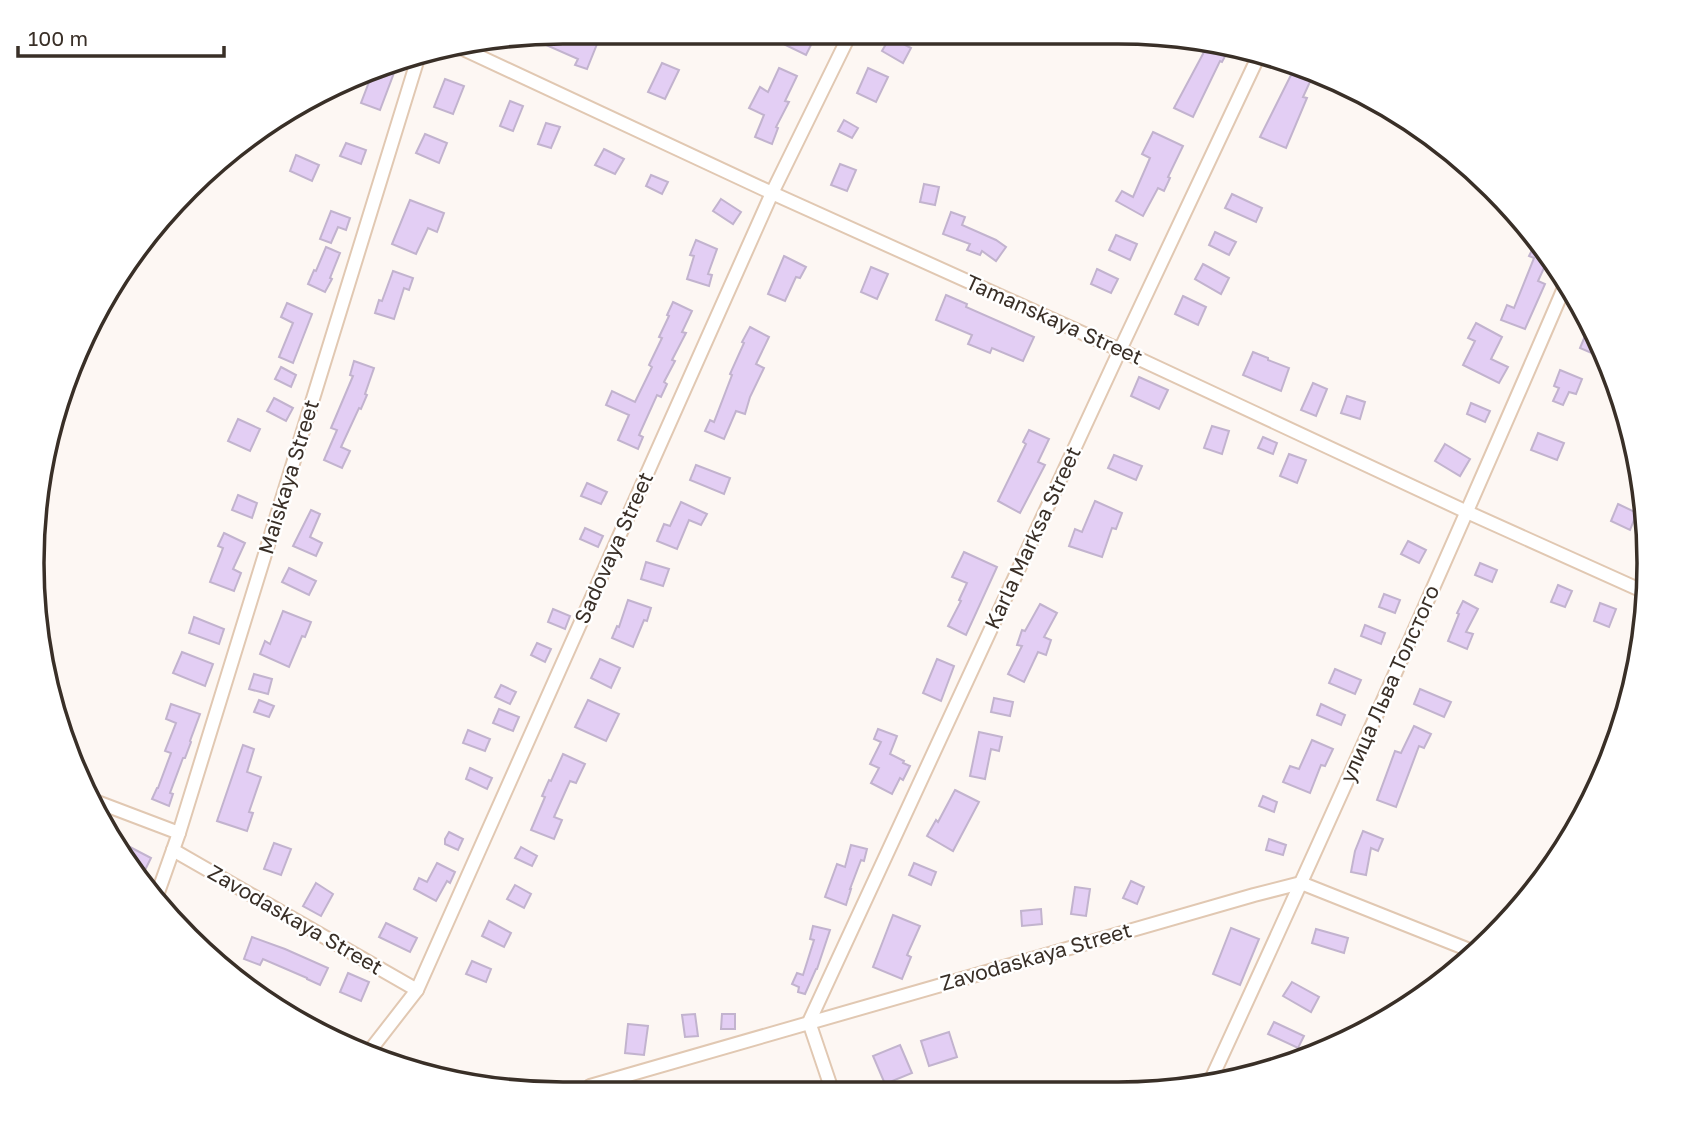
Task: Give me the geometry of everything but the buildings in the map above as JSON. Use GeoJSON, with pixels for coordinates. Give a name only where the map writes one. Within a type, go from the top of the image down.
{"type":"FeatureCollection","features":[{"type":"Feature","properties":{"kind":"street","name":"Sadovaya Street"},"geometry":{"type":"LineString","coordinates":[[373,1046],[417,990],[772,193],[845,44]]}},
{"type":"Feature","properties":{"kind":"street","name":"Tamanskaya Street"},"geometry":{"type":"LineString","coordinates":[[471,52],[1636,588]]}},
{"type":"Feature","properties":{"kind":"street","name":"Karla Marksa Street"},"geometry":{"type":"LineString","coordinates":[[809,1022],[1256,62]]}},
{"type":"Feature","properties":{"kind":"street","name":"Maiskaya Street"},"geometry":{"type":"LineString","coordinates":[[159,889],[179,833],[416,65]]}},
{"type":"Feature","properties":{"kind":"street","name":"улица Льва Толстого"},"geometry":{"type":"LineString","coordinates":[[1214,1073],[1467,512],[1562,293]]}},
{"type":"Feature","properties":{"kind":"street"},"geometry":{"type":"LineString","coordinates":[[103,804],[179,833]]}},
{"type":"Feature","properties":{"kind":"street","name":"Zavodaskaya Street"},"geometry":{"type":"LineString","coordinates":[[173,850],[417,990]]}},
{"type":"Feature","properties":{"kind":"street"},"geometry":{"type":"LineString","coordinates":[[1301,883],[1465,949]]}},
{"type":"Feature","properties":{"kind":"street","name":"Zavodaskaya Street"},"geometry":{"type":"LineString","coordinates":[[604,1082],[1301,883]]}},
{"type":"Feature","properties":{"kind":"street"},"geometry":{"type":"LineString","coordinates":[[809,1022],[829,1082]]}}]}
